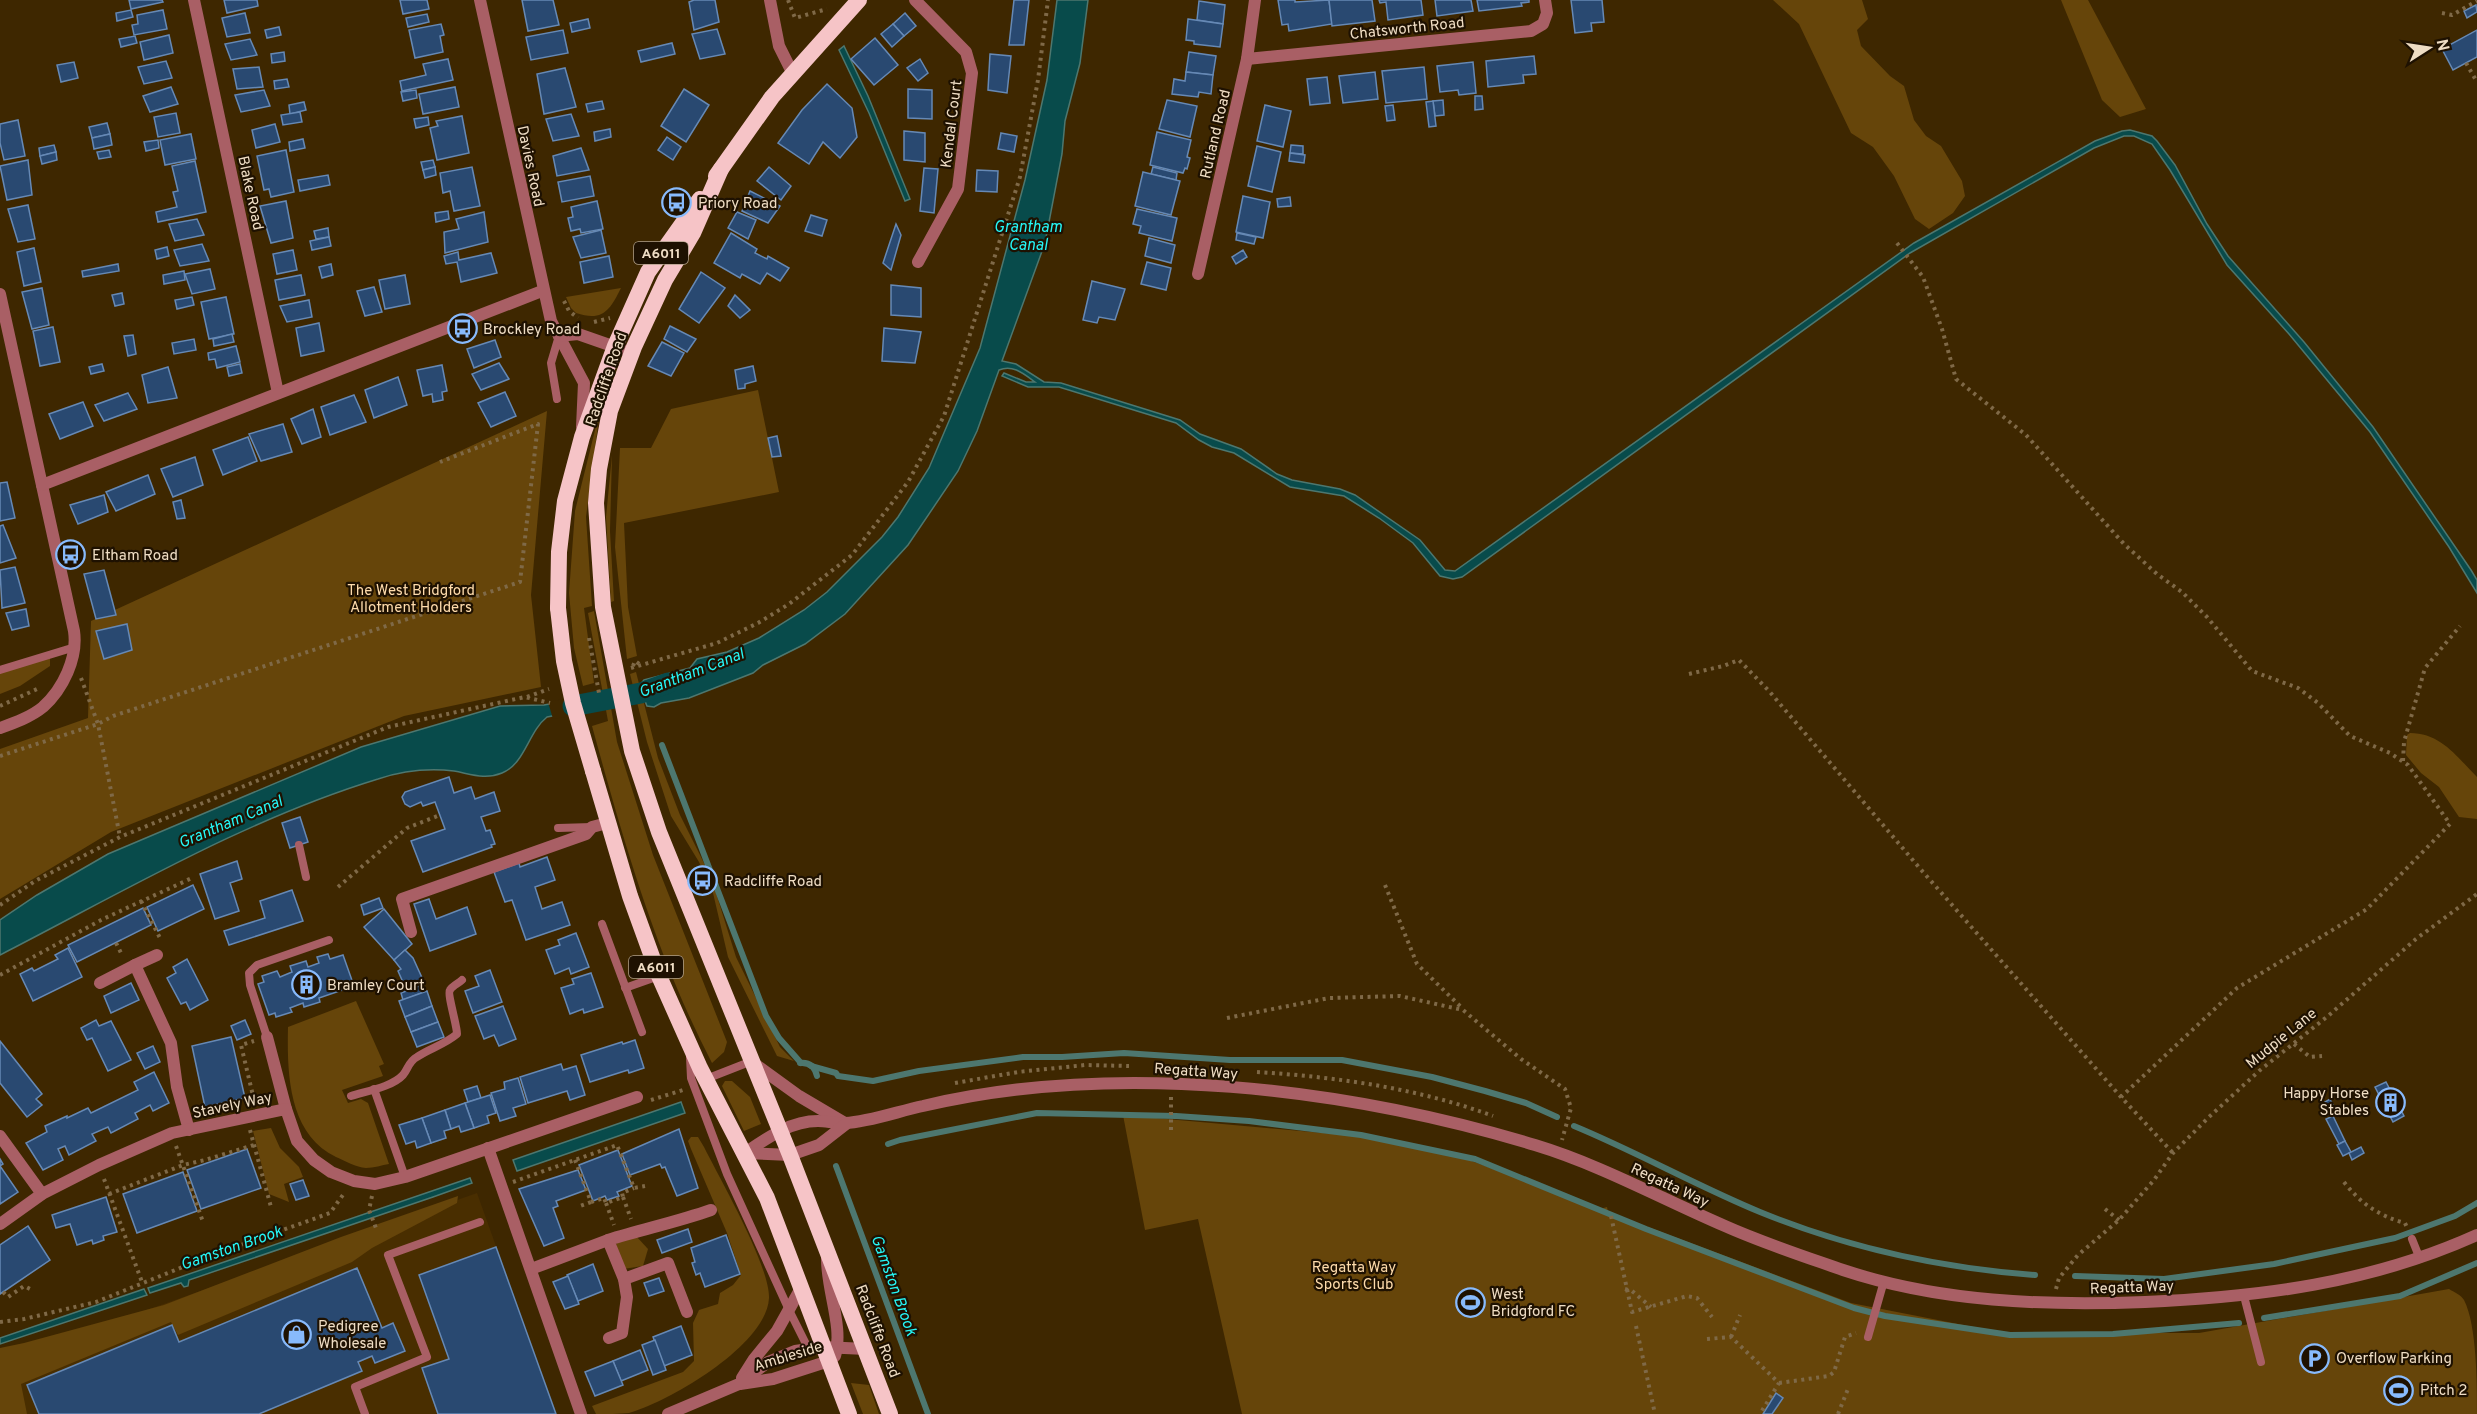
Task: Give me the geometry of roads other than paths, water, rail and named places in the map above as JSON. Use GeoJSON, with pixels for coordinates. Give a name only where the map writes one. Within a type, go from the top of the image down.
{"type":"FeatureCollection","features":[{"type":"Feature","properties":{"kind":"highway","name":"Radcliffe Road"},"geometry":{"type":"LineString","coordinates":[[849,1414],[767,1198],[690,1048],[659,976],[630,896],[599,825],[593,771],[569,682],[558,608],[559,552],[565,501],[582,437],[615,346],[648,272],[792,72],[859,0]]}},
{"type":"Feature","properties":{"kind":"highway","name":"Radcliffe Road"},"geometry":{"type":"LineString","coordinates":[[721,169],[693,233],[665,280],[632,352],[610,411],[598,469],[596,503],[603,608],[632,751],[659,832],[827,1248],[890,1414]]}},
{"type":"Feature","properties":{"kind":"street","name":"Blake Road"},"geometry":{"type":"LineString","coordinates":[[194,0],[278,393]]}},
{"type":"Feature","properties":{"kind":"street","name":"Davies Road"},"geometry":{"type":"LineString","coordinates":[[480,0],[550,321],[584,383],[582,437]]}},
{"type":"Feature","properties":{"kind":"street"},"geometry":{"type":"LineString","coordinates":[[770,0],[779,46],[792,72]]}},
{"type":"Feature","properties":{"kind":"street","name":"Kendal Court"},"geometry":{"type":"LineString","coordinates":[[915,0],[966,52],[972,73],[958,189],[918,262]]}},
{"type":"Feature","properties":{"kind":"street","name":"Rutland Road"},"geometry":{"type":"LineString","coordinates":[[1198,274],[1247,59],[1255,0]]}},
{"type":"Feature","properties":{"kind":"street","name":"Chatsworth Road"},"geometry":{"type":"LineString","coordinates":[[1247,59],[1531,31],[1543,24],[1546,13],[1545,0]]}},
{"type":"Feature","properties":{"kind":"street"},"geometry":{"type":"LineString","coordinates":[[42,485],[542,291]]}},
{"type":"Feature","properties":{"kind":"street"},"geometry":{"type":"LineString","coordinates":[[0,294],[74,631],[74,652],[61,685],[43,707],[18,722],[0,728]]}},
{"type":"Feature","properties":{"kind":"street"},"geometry":{"type":"LineString","coordinates":[[559,336],[578,334],[632,352]]}},
{"type":"Feature","properties":{"kind":"street"},"geometry":{"type":"LineString","coordinates":[[411,932],[402,899],[586,834],[599,825]]}},
{"type":"Feature","properties":{"kind":"street"},"geometry":{"type":"LineString","coordinates":[[100,982],[157,955]]}},
{"type":"Feature","properties":{"kind":"street"},"geometry":{"type":"LineString","coordinates":[[135,965],[171,1043],[177,1087],[189,1130]]}},
{"type":"Feature","properties":{"kind":"street"},"geometry":{"type":"LineString","coordinates":[[267,1037],[286,1109]]}},
{"type":"Feature","properties":{"kind":"street"},"geometry":{"type":"LineString","coordinates":[[752,1061],[799,1096],[846,1124]]}},
{"type":"Feature","properties":{"kind":"street","name":"Regatta Way"},"geometry":{"type":"LineString","coordinates":[[745,1153],[779,1130],[814,1121],[846,1124],[978,1093],[1071,1084],[1161,1084],[1310,1097],[1425,1115],[1538,1146],[1624,1180],[1729,1229],[1848,1271],[1884,1281],[1968,1296],[2055,1303],[2103,1304],[2244,1296],[2349,1279],[2420,1259],[2477,1235]]}},
{"type":"Feature","properties":{"kind":"street","name":"Stavely Way"},"geometry":{"type":"LineString","coordinates":[[0,1224],[42,1194],[99,1165],[172,1133],[286,1109],[297,1141],[314,1160],[331,1172],[354,1181],[375,1184],[405,1178],[637,1097]]}},
{"type":"Feature","properties":{"kind":"street","name":"Regatta Way"},"geometry":{"type":"LineString","coordinates":[[745,1153],[790,1155],[819,1145],[846,1124]]}},
{"type":"Feature","properties":{"kind":"street"},"geometry":{"type":"LineString","coordinates":[[0,1136],[42,1194]]}},
{"type":"Feature","properties":{"kind":"street"},"geometry":{"type":"LineString","coordinates":[[488,1148],[581,1414]]}},
{"type":"Feature","properties":{"kind":"street"},"geometry":{"type":"LineString","coordinates":[[531,1269],[608,1240],[655,1226],[666,1226],[711,1210]]}},
{"type":"Feature","properties":{"kind":"street"},"geometry":{"type":"LineString","coordinates":[[608,1240],[624,1279],[627,1297],[622,1333],[609,1338]]}},
{"type":"Feature","properties":{"kind":"street","name":"Ambleside"},"geometry":{"type":"LineString","coordinates":[[739,1384],[773,1379],[824,1351],[838,1332],[826,1275],[827,1248]]}},
{"type":"Feature","properties":{"kind":"street"},"geometry":{"type":"LineString","coordinates":[[624,1279],[668,1263],[687,1312]]}},
{"type":"Feature","properties":{"kind":"street"},"geometry":{"type":"LineString","coordinates":[[739,1384],[754,1359],[772,1338],[801,1288]]}},
{"type":"Feature","properties":{"kind":"street","name":"Ambleside"},"geometry":{"type":"LineString","coordinates":[[668,1414],[739,1384],[768,1362],[795,1351],[866,1349]]}},
{"type":"Feature","properties":{"kind":"lane"},"geometry":{"type":"LineString","coordinates":[[557,399],[551,363],[559,336]]}},
{"type":"Feature","properties":{"kind":"lane"},"geometry":{"type":"LineString","coordinates":[[0,670],[74,652]]}},
{"type":"Feature","properties":{"kind":"lane"},"geometry":{"type":"LineString","coordinates":[[558,828],[599,825]]}},
{"type":"Feature","properties":{"kind":"lane"},"geometry":{"type":"LineString","coordinates":[[299,845],[306,877]]}},
{"type":"Feature","properties":{"kind":"lane"},"geometry":{"type":"LineString","coordinates":[[602,924],[642,1032]]}},
{"type":"Feature","properties":{"kind":"lane"},"geometry":{"type":"LineString","coordinates":[[267,1037],[250,985],[249,974],[257,965],[329,940]]}},
{"type":"Feature","properties":{"kind":"lane"},"geometry":{"type":"LineString","coordinates":[[625,988],[659,976]]}},
{"type":"Feature","properties":{"kind":"lane"},"geometry":{"type":"LineString","coordinates":[[351,1096],[396,1080],[404,1074],[408,1065],[416,1057],[447,1042],[457,1034],[457,1022],[448,995],[450,990],[462,980]]}},
{"type":"Feature","properties":{"kind":"lane","name":"Radcliffe Road"},"geometry":{"type":"LineString","coordinates":[[690,1048],[691,1078],[723,1163],[789,1310],[824,1351]]}},
{"type":"Feature","properties":{"kind":"lane"},"geometry":{"type":"LineString","coordinates":[[706,1079],[752,1061]]}},
{"type":"Feature","properties":{"kind":"lane"},"geometry":{"type":"LineString","coordinates":[[374,1089],[405,1178]]}},
{"type":"Feature","properties":{"kind":"lane"},"geometry":{"type":"LineString","coordinates":[[365,1414],[355,1387],[427,1357],[388,1255],[480,1222]]}},
{"type":"Feature","properties":{"kind":"lane"},"geometry":{"type":"LineString","coordinates":[[2412,1239],[2420,1259]]}},
{"type":"Feature","properties":{"kind":"lane"},"geometry":{"type":"LineString","coordinates":[[1868,1337],[1884,1281]]}},
{"type":"Feature","properties":{"kind":"lane"},"geometry":{"type":"LineString","coordinates":[[2244,1296],[2261,1362]]}},
{"type":"Feature","properties":{"kind":"water","name":"Grantham Canal"},"geometry":{"type":"Polygon","coordinates":[[[1057,0],[1088,0],[1080,63],[1065,121],[1062,154],[1045,243],[1002,361],[1016,364],[1044,382],[1061,383],[1180,420],[1200,434],[1241,449],[1277,474],[1292,480],[1340,489],[1355,495],[1420,540],[1445,570],[1455,571],[1914,243],[2095,141],[2130,130],[2152,136],[2157,141],[2175,165],[2207,224],[2228,256],[2304,342],[2373,427],[2471,570],[2477,580],[2477,593],[2449,547],[2370,432],[2289,334],[2227,265],[2152,144],[2134,136],[2124,136],[2094,148],[1910,253],[1462,577],[1453,579],[1440,576],[1413,543],[1344,496],[1290,487],[1234,453],[1212,447],[1199,440],[1176,423],[1059,387],[1028,387],[1002,376],[1004,373],[1026,382],[1035,382],[1014,369],[1004,368],[999,370],[977,431],[958,471],[908,545],[845,614],[805,644],[763,665],[753,673],[689,698],[661,703],[654,707],[647,706],[639,686],[644,680],[690,668],[697,659],[727,652],[759,638],[804,610],[827,592],[882,537],[898,517],[929,468],[980,348],[1025,180],[1047,80],[1057,0]]]}},
{"type":"Feature","properties":{"kind":"water"},"geometry":{"type":"Polygon","coordinates":[[[844,46],[868,96],[910,199],[905,201],[869,113],[839,50],[844,46]]]}},
{"type":"Feature","properties":{"kind":"water","name":"Grantham Canal"},"geometry":{"type":"Polygon","coordinates":[[[599,695],[601,707],[547,717],[535,731],[516,763],[502,773],[484,776],[444,770],[406,772],[328,796],[232,836],[138,882],[0,955],[0,920],[37,895],[108,854],[361,747],[500,706],[544,705],[599,695]]]}},
{"type":"Feature","properties":{"kind":"water"},"geometry":{"type":"Polygon","coordinates":[[[681,1102],[685,1113],[517,1171],[513,1160],[681,1102]]]}},
{"type":"Feature","properties":{"kind":"water"},"geometry":{"type":"Polygon","coordinates":[[[470,1178],[472,1183],[189,1280],[188,1286],[184,1287],[181,1283],[150,1293],[148,1288],[470,1178]]]}},
{"type":"Feature","properties":{"kind":"water"},"geometry":{"type":"Polygon","coordinates":[[[144,1289],[147,1295],[0,1344],[0,1338],[144,1289]]]}},
{"type":"Feature","properties":{"kind":"waterway","name":"Grantham Canal"},"geometry":{"type":"LineString","coordinates":[[573,706],[641,693],[668,683]]}},
{"type":"Feature","properties":{"kind":"waterway"},"geometry":{"type":"LineString","coordinates":[[662,745],[766,1016],[779,1038],[801,1063]]}},
{"type":"Feature","properties":{"kind":"waterway"},"geometry":{"type":"LineString","coordinates":[[811,1066],[836,1073],[838,1076],[873,1081],[919,1071],[1023,1057],[1124,1053],[1230,1060],[1342,1060],[1432,1077],[1485,1091],[1526,1103],[1557,1117]]}},
{"type":"Feature","properties":{"kind":"waterway","name":"Gamston Brook"},"geometry":{"type":"LineString","coordinates":[[800,1063],[812,1066],[817,1076]]}},
{"type":"Feature","properties":{"kind":"waterway"},"geometry":{"type":"LineString","coordinates":[[888,1144],[1037,1113],[1176,1116],[1249,1121],[1361,1135],[1475,1159],[1646,1229],[1854,1308],[1885,1316],[2010,1335],[2113,1334],[2239,1323]]}},
{"type":"Feature","properties":{"kind":"waterway"},"geometry":{"type":"LineString","coordinates":[[1574,1126],[1737,1202],[1827,1236],[1930,1261],[2035,1275]]}},
{"type":"Feature","properties":{"kind":"waterway","name":"Gamston Brook"},"geometry":{"type":"LineString","coordinates":[[836,1166],[928,1414]]}},
{"type":"Feature","properties":{"kind":"waterway"},"geometry":{"type":"LineString","coordinates":[[2075,1276],[2164,1279],[2274,1264],[2395,1238],[2455,1216],[2477,1203]]}},
{"type":"Feature","properties":{"kind":"waterway"},"geometry":{"type":"LineString","coordinates":[[2264,1318],[2400,1296],[2477,1263]]}},
{"type":"Feature","properties":{"kind":"place","name":"Priory Road"},"geometry":{"type":"Point","coordinates":[677,203]}},
{"type":"Feature","properties":{"kind":"place","name":"Brockley Road"},"geometry":{"type":"Point","coordinates":[462,329]}},
{"type":"Feature","properties":{"kind":"place","name":"Eltham Road"},"geometry":{"type":"Point","coordinates":[71,555]}},
{"type":"Feature","properties":{"kind":"place","name":"Radcliffe Road"},"geometry":{"type":"Point","coordinates":[703,881]}},
{"type":"Feature","properties":{"kind":"place","name":"Bramley Court"},"geometry":{"type":"Point","coordinates":[306,985]}},
{"type":"Feature","properties":{"kind":"place","name":"Happy Horse Stables"},"geometry":{"type":"Point","coordinates":[2390,1102]}},
{"type":"Feature","properties":{"kind":"place","name":"West Bridgford FC"},"geometry":{"type":"Point","coordinates":[1470,1303]}},
{"type":"Feature","properties":{"kind":"place","name":"Pedigree Wholesale"},"geometry":{"type":"Point","coordinates":[297,1335]}},
{"type":"Feature","properties":{"kind":"place","name":"Overflow Parking"},"geometry":{"type":"Point","coordinates":[2315,1358]}},
{"type":"Feature","properties":{"kind":"place","name":"Pitch 2"},"geometry":{"type":"Point","coordinates":[2399,1390]}},
{"type":"Feature","properties":{"kind":"park label","name":"The West Bridgford Allotment Holders"},"geometry":{"type":"Point","coordinates":[411,598]}},
{"type":"Feature","properties":{"kind":"park label","name":"Regatta Way Sports Club"},"geometry":{"type":"Point","coordinates":[1354,1276]}}]}
